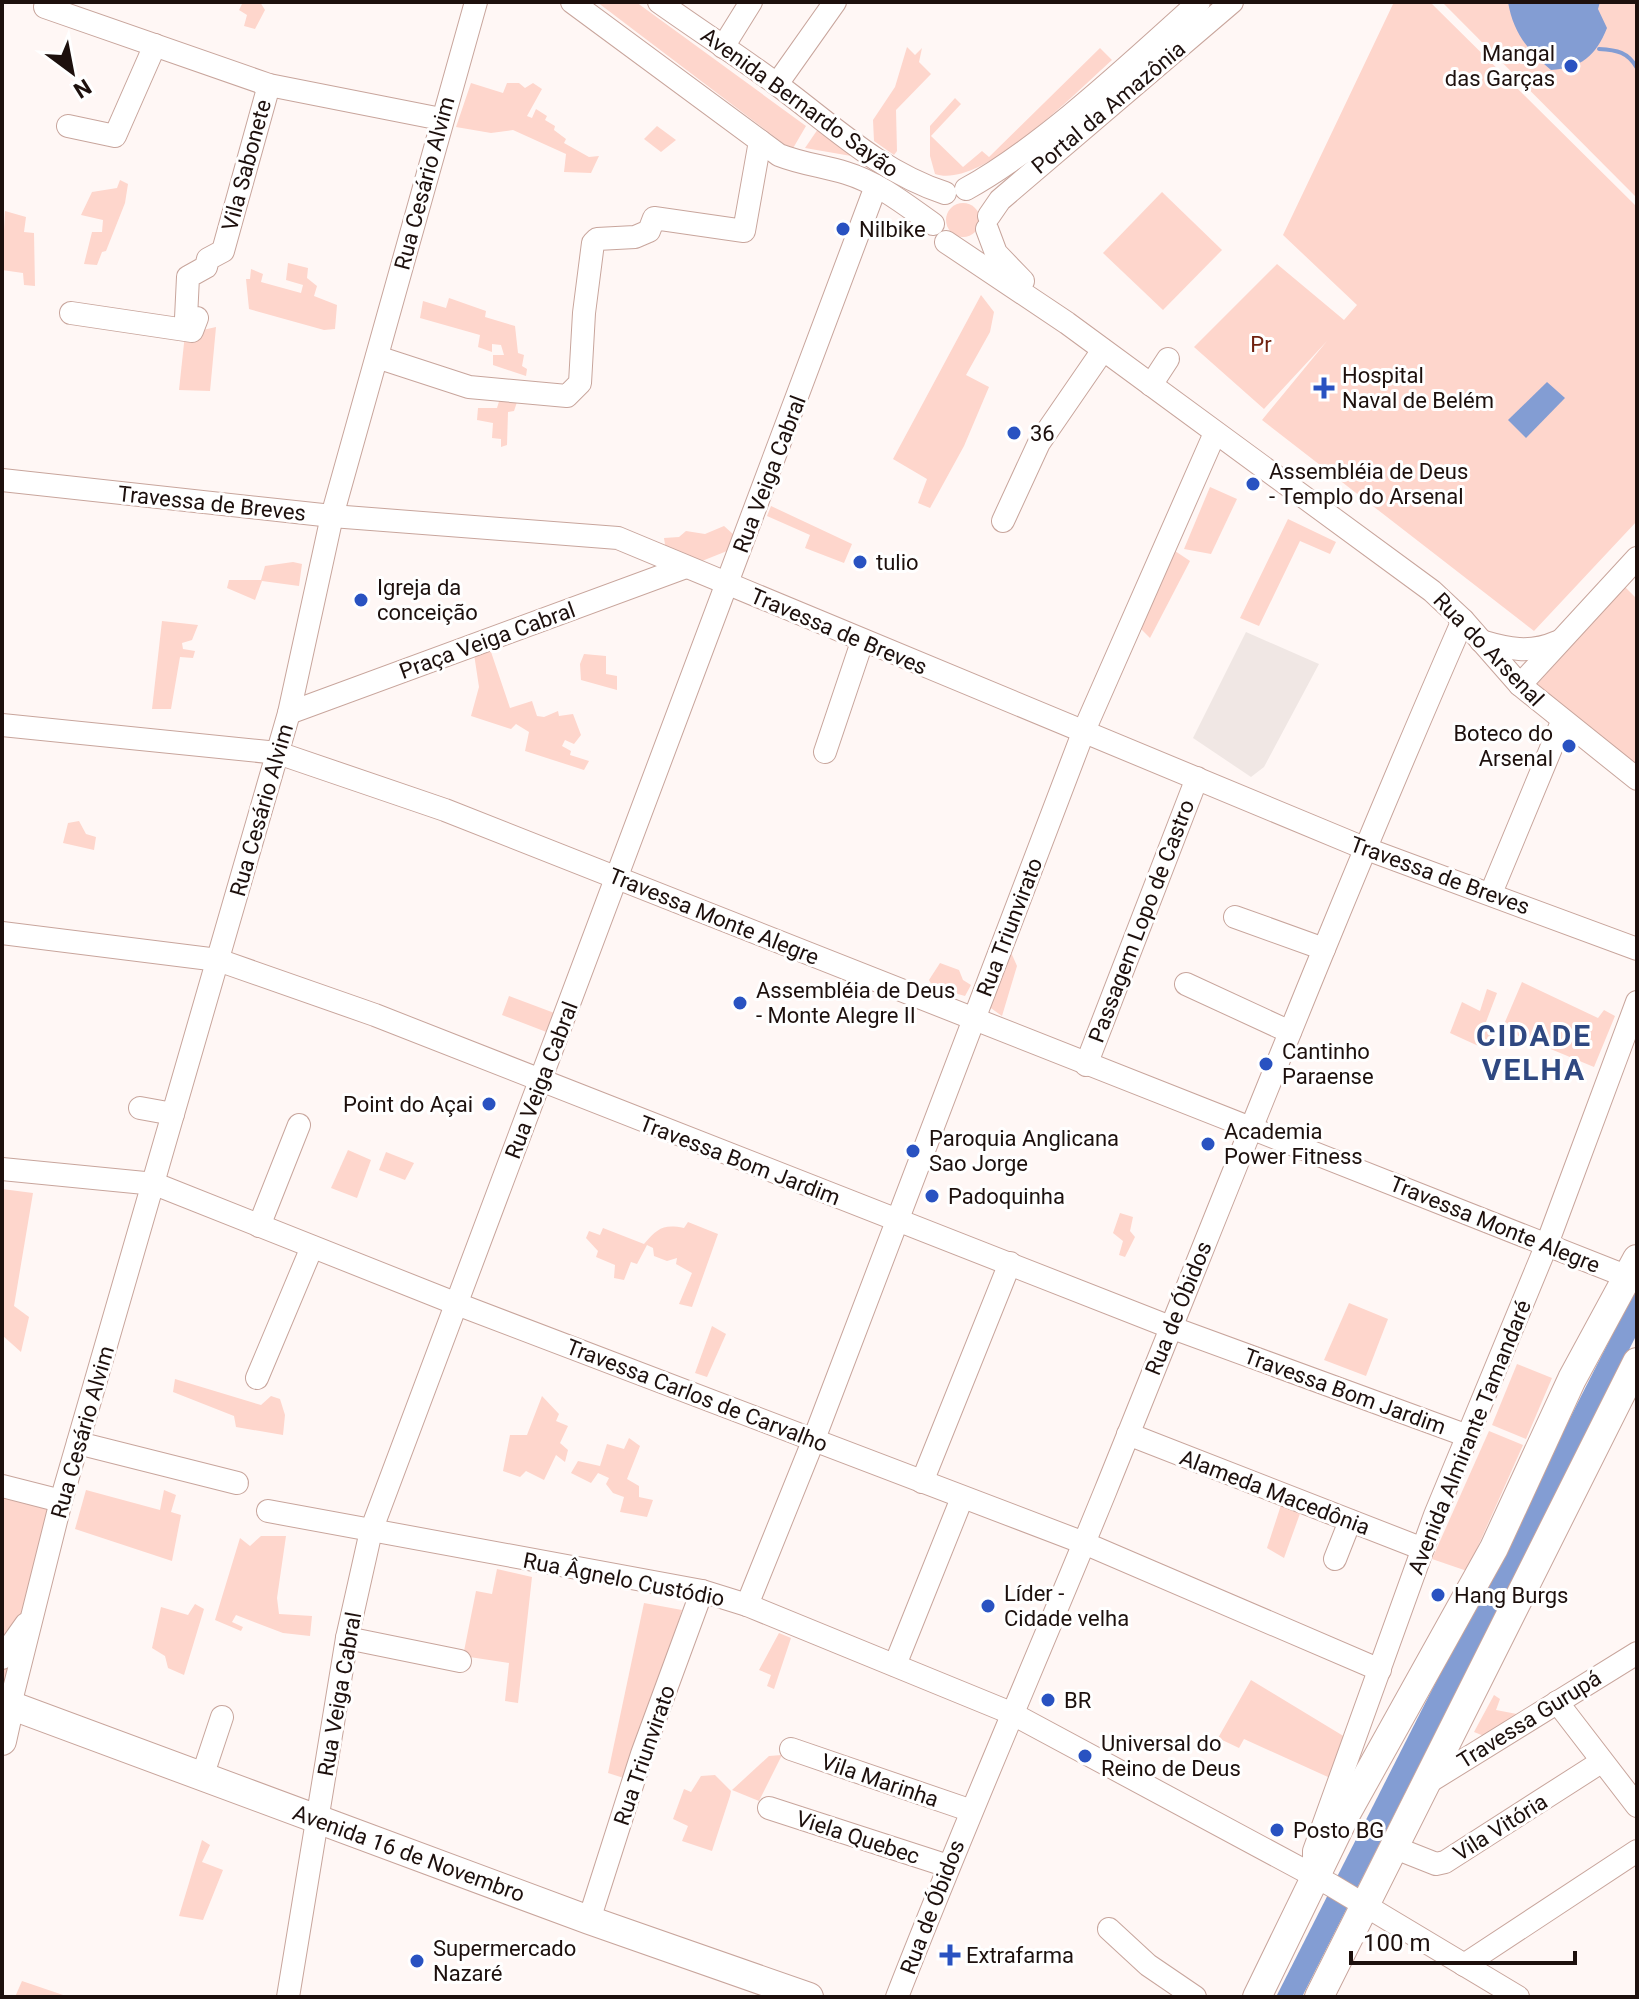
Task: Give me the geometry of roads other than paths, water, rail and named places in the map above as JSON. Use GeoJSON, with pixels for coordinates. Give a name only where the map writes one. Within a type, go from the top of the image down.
{"type":"FeatureCollection","features":[{"type":"Feature","properties":{"kind":"main road","name":"Avenida Almirante Tamandaré"},"geometry":{"type":"LineString","coordinates":[[1257,1997],[1322,1880],[1494,1548],[1572,1379],[1632,1268]]}},
{"type":"Feature","properties":{"kind":"main road"},"geometry":{"type":"LineString","coordinates":[[1319,1997],[1361,1902],[1393,1847],[1635,1372]]}},
{"type":"Feature","properties":{"kind":"main road"},"geometry":{"type":"LineString","coordinates":[[2,1741],[6,1704]]}},
{"type":"Feature","properties":{"kind":"main road","name":"Avenida 16 de Novembro"},"geometry":{"type":"LineString","coordinates":[[6,1704],[589,1920],[809,1997]]}},
{"type":"Feature","properties":{"kind":"street","name":"Rua Cesário Alvim"},"geometry":{"type":"LineString","coordinates":[[6,1704],[33,1614],[61,1501],[278,753],[332,516],[476,2]]}},
{"type":"Feature","properties":{"kind":"street","name":"Avenida Bernardo Sayão"},"geometry":{"type":"LineString","coordinates":[[572,2],[779,155],[807,166],[847,173],[876,186],[940,233]]}},
{"type":"Feature","properties":{"kind":"street","name":"Avenida Bernardo Sayão"},"geometry":{"type":"LineString","coordinates":[[659,2],[777,84],[867,155],[914,183],[956,191]]}},
{"type":"Feature","properties":{"kind":"street"},"geometry":{"type":"LineString","coordinates":[[723,47],[751,2]]}},
{"type":"Feature","properties":{"kind":"street"},"geometry":{"type":"LineString","coordinates":[[777,84],[835,2]]}},
{"type":"Feature","properties":{"kind":"street","name":"Portal da Amazônia"},"geometry":{"type":"LineString","coordinates":[[956,191],[992,175],[1199,2]]}},
{"type":"Feature","properties":{"kind":"street","name":"Portal da Amazônia"},"geometry":{"type":"LineString","coordinates":[[988,222],[1000,200],[1232,2]]}},
{"type":"Feature","properties":{"kind":"street"},"geometry":{"type":"LineString","coordinates":[[45,7],[269,85],[441,119]]}},
{"type":"Feature","properties":{"kind":"street"},"geometry":{"type":"LineString","coordinates":[[68,126],[115,136],[155,45]]}},
{"type":"Feature","properties":{"kind":"street","name":"Vila Sabonete"},"geometry":{"type":"LineString","coordinates":[[71,313],[192,331],[197,318],[186,318],[188,277],[206,267],[208,259],[223,251],[269,85]]}},
{"type":"Feature","properties":{"kind":"street"},"geometry":{"type":"LineString","coordinates":[[377,357],[469,387],[567,396],[580,383],[584,313],[593,243],[638,236],[649,231],[654,218],[744,231],[760,141]]}},
{"type":"Feature","properties":{"kind":"street","name":"Rua Veiga Cabral"},"geometry":{"type":"LineString","coordinates":[[288,1997],[347,1638],[371,1531],[876,186]]}},
{"type":"Feature","properties":{"kind":"street"},"geometry":{"type":"LineString","coordinates":[[956,191],[983,199],[988,222],[970,244],[940,233],[933,211],[956,191]]}},
{"type":"Feature","properties":{"kind":"street","name":"Rua do Arsenal"},"geometry":{"type":"LineString","coordinates":[[988,222],[1004,264],[1067,323]]}},
{"type":"Feature","properties":{"kind":"street","name":"Rua do Arsenal"},"geometry":{"type":"LineString","coordinates":[[940,233],[1432,591],[1463,620],[1520,685],[1562,722],[1637,779]]}},
{"type":"Feature","properties":{"kind":"street"},"geometry":{"type":"LineString","coordinates":[[1003,521],[1039,443],[1103,350]]}},
{"type":"Feature","properties":{"kind":"street"},"geometry":{"type":"LineString","coordinates":[[1151,385],[1168,359]]}},
{"type":"Feature","properties":{"kind":"street","name":"Rua Triunvirato"},"geometry":{"type":"LineString","coordinates":[[747,1605],[898,1221],[1083,733],[1215,433]]}},
{"type":"Feature","properties":{"kind":"street","name":"Travessa de Breves"},"geometry":{"type":"LineString","coordinates":[[2,480],[332,516],[618,538],[862,642],[1364,848],[1637,949]]}},
{"type":"Feature","properties":{"kind":"street","name":"Praça Veiga Cabral"},"geometry":{"type":"LineString","coordinates":[[289,713],[686,567]]}},
{"type":"Feature","properties":{"kind":"street"},"geometry":{"type":"LineString","coordinates":[[1520,685],[1559,642],[1632,573]]}},
{"type":"Feature","properties":{"kind":"street","name":"Rua de Óbidos"},"geometry":{"type":"LineString","coordinates":[[897,1997],[969,1810],[1084,1543],[1364,848],[1463,620]]}},
{"type":"Feature","properties":{"kind":"street"},"geometry":{"type":"LineString","coordinates":[[1481,641],[1520,650],[1536,650],[1559,642]]}},
{"type":"Feature","properties":{"kind":"street"},"geometry":{"type":"LineString","coordinates":[[825,752],[862,642]]}},
{"type":"Feature","properties":{"kind":"street"},"geometry":{"type":"LineString","coordinates":[[1491,893],[1562,722]]}},
{"type":"Feature","properties":{"kind":"street","name":"Travessa Monte Alegre"},"geometry":{"type":"LineString","coordinates":[[2,725],[278,753],[445,810],[1547,1244],[1632,1268]]}},
{"type":"Feature","properties":{"kind":"street","name":"Passagem Lopo de Castro"},"geometry":{"type":"LineString","coordinates":[[1086,1065],[1197,778]]}},
{"type":"Feature","properties":{"kind":"street"},"geometry":{"type":"LineString","coordinates":[[1235,917],[1324,949]]}},
{"type":"Feature","properties":{"kind":"street","name":"Travessa Bom Jardim"},"geometry":{"type":"LineString","coordinates":[[2,933],[218,960],[375,1015],[1170,1327],[1465,1435]]}},
{"type":"Feature","properties":{"kind":"street"},"geometry":{"type":"LineString","coordinates":[[1186,984],[1290,1032]]}},
{"type":"Feature","properties":{"kind":"street","name":"Avenida Almirante Tamandaré"},"geometry":{"type":"LineString","coordinates":[[1322,1880],[1314,1851],[1465,1435],[1547,1244],[1637,1002]]}},
{"type":"Feature","properties":{"kind":"street"},"geometry":{"type":"LineString","coordinates":[[140,1108],[173,1114]]}},
{"type":"Feature","properties":{"kind":"street"},"geometry":{"type":"LineString","coordinates":[[259,1226],[299,1125]]}},
{"type":"Feature","properties":{"kind":"street","name":"Travessa Carlos de Carvalho"},"geometry":{"type":"LineString","coordinates":[[2,1169],[155,1184],[457,1304],[1084,1543],[1380,1670]]}},
{"type":"Feature","properties":{"kind":"street"},"geometry":{"type":"LineString","coordinates":[[257,1378],[312,1247]]}},
{"type":"Feature","properties":{"kind":"street"},"geometry":{"type":"LineString","coordinates":[[922,1482],[1010,1263]]}},
{"type":"Feature","properties":{"kind":"street","name":"Alameda Macedônia"},"geometry":{"type":"LineString","coordinates":[[1128,1434],[1423,1549]]}},
{"type":"Feature","properties":{"kind":"street"},"geometry":{"type":"LineString","coordinates":[[78,1443],[237,1483]]}},
{"type":"Feature","properties":{"kind":"street"},"geometry":{"type":"LineString","coordinates":[[2,1486],[61,1501]]}},
{"type":"Feature","properties":{"kind":"street"},"geometry":{"type":"LineString","coordinates":[[895,1665],[962,1498]]}},
{"type":"Feature","properties":{"kind":"street","name":"Rua Âgnelo Custódio"},"geometry":{"type":"LineString","coordinates":[[268,1511],[702,1591],[747,1605],[1011,1713],[1322,1880],[1518,1997]]}},
{"type":"Feature","properties":{"kind":"street"},"geometry":{"type":"LineString","coordinates":[[1335,1559],[1350,1521]]}},
{"type":"Feature","properties":{"kind":"street","name":"Rua Triunvirato"},"geometry":{"type":"LineString","coordinates":[[589,1920],[642,1754],[702,1591]]}},
{"type":"Feature","properties":{"kind":"street","name":"Rua Cesário Alvim"},"geometry":{"type":"LineString","coordinates":[[2,1658],[33,1614]]}},
{"type":"Feature","properties":{"kind":"street"},"geometry":{"type":"LineString","coordinates":[[347,1638],[460,1661]]}},
{"type":"Feature","properties":{"kind":"street","name":"Travessa Gurupá"},"geometry":{"type":"LineString","coordinates":[[1422,1787],[1637,1653]]}},
{"type":"Feature","properties":{"kind":"street"},"geometry":{"type":"LineString","coordinates":[[1557,1702],[1637,1806]]}},
{"type":"Feature","properties":{"kind":"street"},"geometry":{"type":"LineString","coordinates":[[202,1777],[222,1717]]}},
{"type":"Feature","properties":{"kind":"street","name":"Vila Marinha"},"geometry":{"type":"LineString","coordinates":[[791,1749],[969,1810]]}},
{"type":"Feature","properties":{"kind":"street","name":"Vila Vitória"},"geometry":{"type":"LineString","coordinates":[[1393,1847],[1436,1864],[1445,1862],[1601,1762]]}},
{"type":"Feature","properties":{"kind":"street","name":"Viela Quebec"},"geometry":{"type":"LineString","coordinates":[[769,1808],[948,1866]]}},
{"type":"Feature","properties":{"kind":"street"},"geometry":{"type":"LineString","coordinates":[[1464,1965],[1637,1851]]}},
{"type":"Feature","properties":{"kind":"street"},"geometry":{"type":"LineString","coordinates":[[1109,1929],[1148,1965],[1195,1997]]}},
{"type":"Feature","properties":{"kind":"water"},"geometry":{"type":"Polygon","coordinates":[[[1508,2],[1600,2],[1598,9],[1607,28],[1598,46],[1586,59],[1571,67],[1551,70],[1523,40],[1508,2]]]}},
{"type":"Feature","properties":{"kind":"water"},"geometry":{"type":"Polygon","coordinates":[[[1547,382],[1565,398],[1526,438],[1508,420],[1547,382]]]}},
{"type":"Feature","properties":{"kind":"water"},"geometry":{"type":"Polygon","coordinates":[[[1637,1286],[1637,1334],[1302,1997],[1276,1997],[1637,1286]]]}},
{"type":"Feature","properties":{"kind":"waterway"},"geometry":{"type":"LineString","coordinates":[[1599,49],[1621,53],[1630,58],[1637,68]]}},
{"type":"Feature","properties":{"kind":"place","name":"Mangal das Garças"},"geometry":{"type":"Point","coordinates":[1571,66]}},
{"type":"Feature","properties":{"kind":"place","name":"Nilbike"},"geometry":{"type":"Point","coordinates":[843,229]}},
{"type":"Feature","properties":{"kind":"place","name":"Hospital Naval de Belém"},"geometry":{"type":"Point","coordinates":[1324,388]}},
{"type":"Feature","properties":{"kind":"place","name":"36"},"geometry":{"type":"Point","coordinates":[1014,433]}},
{"type":"Feature","properties":{"kind":"place","name":"Assembléia de Deus - Templo do Arsenal"},"geometry":{"type":"Point","coordinates":[1253,484]}},
{"type":"Feature","properties":{"kind":"place","name":"tulio"},"geometry":{"type":"Point","coordinates":[860,562]}},
{"type":"Feature","properties":{"kind":"place","name":"Igreja da conceição"},"geometry":{"type":"Point","coordinates":[361,600]}},
{"type":"Feature","properties":{"kind":"place","name":"Boteco do Arsenal"},"geometry":{"type":"Point","coordinates":[1569,746]}},
{"type":"Feature","properties":{"kind":"place","name":"Assembléia de Deus - Monte Alegre II"},"geometry":{"type":"Point","coordinates":[740,1003]}},
{"type":"Feature","properties":{"kind":"place","name":"Cantinho Paraense"},"geometry":{"type":"Point","coordinates":[1266,1064]}},
{"type":"Feature","properties":{"kind":"place","name":"Point do Açai"},"geometry":{"type":"Point","coordinates":[489,1104]}},
{"type":"Feature","properties":{"kind":"place","name":"Academia Power Fitness"},"geometry":{"type":"Point","coordinates":[1208,1144]}},
{"type":"Feature","properties":{"kind":"place","name":"Paroquia Anglicana Sao Jorge"},"geometry":{"type":"Point","coordinates":[913,1151]}},
{"type":"Feature","properties":{"kind":"place","name":"Padoquinha"},"geometry":{"type":"Point","coordinates":[932,1196]}},
{"type":"Feature","properties":{"kind":"place","name":"Hang Burgs"},"geometry":{"type":"Point","coordinates":[1438,1595]}},
{"type":"Feature","properties":{"kind":"place","name":"Líder - Cidade velha"},"geometry":{"type":"Point","coordinates":[988,1606]}},
{"type":"Feature","properties":{"kind":"place","name":"BR"},"geometry":{"type":"Point","coordinates":[1048,1700]}},
{"type":"Feature","properties":{"kind":"place","name":"Universal do Reino de Deus"},"geometry":{"type":"Point","coordinates":[1085,1756]}},
{"type":"Feature","properties":{"kind":"place","name":"Posto BG"},"geometry":{"type":"Point","coordinates":[1277,1830]}},
{"type":"Feature","properties":{"kind":"place","name":"Extrafarma"},"geometry":{"type":"Point","coordinates":[950,1955]}},
{"type":"Feature","properties":{"kind":"place","name":"Supermercado Nazaré"},"geometry":{"type":"Point","coordinates":[417,1961]}},
{"type":"Feature","properties":{"kind":"district","name":"CIDADE VELHA"},"geometry":{"type":"Point","coordinates":[1534,1053]}},
{"type":"Feature","properties":{"kind":"park label","name":"Pr"},"geometry":{"type":"Point","coordinates":[1261,344]}}]}
